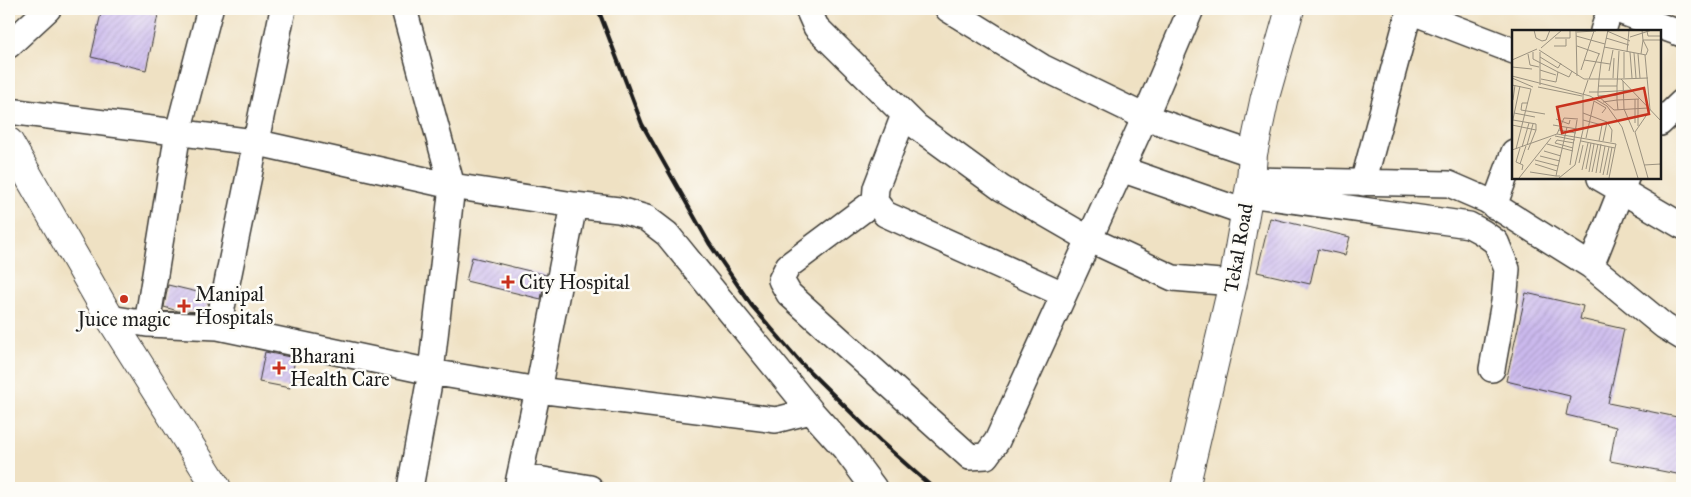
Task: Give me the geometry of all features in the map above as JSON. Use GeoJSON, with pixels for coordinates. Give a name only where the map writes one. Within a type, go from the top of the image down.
{"type":"FeatureCollection","features":[{"type":"Feature","properties":{"kind":"main road","name":"Tekal Road"},"geometry":{"type":"LineString","coordinates":[[1185,488],[1233,283],[1265,97],[1290,9]]}},
{"type":"Feature","properties":{"kind":"main road"},"geometry":{"type":"LineString","coordinates":[[9,142],[110,318],[216,488]]}},
{"type":"Feature","properties":{"kind":"street"},"geometry":{"type":"LineString","coordinates":[[9,45],[48,9]]}},
{"type":"Feature","properties":{"kind":"street"},"geometry":{"type":"LineString","coordinates":[[147,324],[178,132],[210,9]]}},
{"type":"Feature","properties":{"kind":"street"},"geometry":{"type":"LineString","coordinates":[[218,327],[254,142],[283,9]]}},
{"type":"Feature","properties":{"kind":"street"},"geometry":{"type":"LineString","coordinates":[[404,9],[452,186],[431,372],[410,488]]}},
{"type":"Feature","properties":{"kind":"street"},"geometry":{"type":"LineString","coordinates":[[948,9],[1042,67],[1145,117],[1249,185],[1448,184],[1494,206],[1591,266],[1664,326],[1682,336]]}},
{"type":"Feature","properties":{"kind":"street"},"geometry":{"type":"LineString","coordinates":[[875,201],[788,266],[781,280],[789,294],[970,457],[986,456],[998,441],[1063,294],[1145,117],[1191,9]]}},
{"type":"Feature","properties":{"kind":"street"},"geometry":{"type":"LineString","coordinates":[[1603,30],[1610,9]]}},
{"type":"Feature","properties":{"kind":"street"},"geometry":{"type":"LineString","coordinates":[[1614,9],[1682,34]]}},
{"type":"Feature","properties":{"kind":"street"},"geometry":{"type":"LineString","coordinates":[[812,10],[816,26],[904,115],[916,126],[1002,188],[1089,239],[1174,278],[1233,283]]}},
{"type":"Feature","properties":{"kind":"street"},"geometry":{"type":"LineString","coordinates":[[1363,183],[1410,10],[1512,50]]}},
{"type":"Feature","properties":{"kind":"street"},"geometry":{"type":"LineString","coordinates":[[9,111],[254,142],[452,186],[628,212],[646,218],[667,234],[811,411],[845,449],[874,488]]}},
{"type":"Feature","properties":{"kind":"street"},"geometry":{"type":"LineString","coordinates":[[904,115],[876,188],[875,201],[885,214],[1063,294]]}},
{"type":"Feature","properties":{"kind":"street"},"geometry":{"type":"LineString","coordinates":[[1494,206],[1512,157]]}},
{"type":"Feature","properties":{"kind":"street"},"geometry":{"type":"LineString","coordinates":[[1121,169],[1249,185],[1468,225],[1482,232],[1496,242],[1507,270],[1504,302],[1492,369]]}},
{"type":"Feature","properties":{"kind":"street"},"geometry":{"type":"LineString","coordinates":[[1591,266],[1612,215],[1616,181],[1682,226]]}},
{"type":"Feature","properties":{"kind":"street"},"geometry":{"type":"LineString","coordinates":[[574,205],[519,482],[590,488]]}},
{"type":"Feature","properties":{"kind":"street"},"geometry":{"type":"LineString","coordinates":[[110,318],[147,324],[218,327],[431,372],[538,390],[747,418],[776,420],[811,411]]}},
{"type":"Feature","properties":{"kind":"building"},"geometry":{"type":"Polygon","coordinates":[[[102,9],[131,9],[158,15],[146,70],[91,57],[102,9]]]}},
{"type":"Feature","properties":{"kind":"building"},"geometry":{"type":"Polygon","coordinates":[[[1270,218],[1350,237],[1345,255],[1318,249],[1310,284],[1257,272],[1270,218]]]}},
{"type":"Feature","properties":{"kind":"building"},"geometry":{"type":"Polygon","coordinates":[[[472,257],[546,275],[541,299],[466,281],[472,257]]]}},
{"type":"Feature","properties":{"kind":"building"},"geometry":{"type":"Polygon","coordinates":[[[168,285],[210,295],[206,312],[178,311],[164,307],[168,285]]]}},
{"type":"Feature","properties":{"kind":"building"},"geometry":{"type":"Polygon","coordinates":[[[1526,293],[1583,306],[1580,319],[1624,329],[1608,403],[1682,418],[1682,475],[1610,461],[1616,427],[1566,415],[1570,396],[1506,381],[1526,293]]]}},
{"type":"Feature","properties":{"kind":"building"},"geometry":{"type":"Polygon","coordinates":[[[265,352],[295,358],[290,388],[259,382],[265,352]]]}},
{"type":"Feature","properties":{"kind":"railway"},"geometry":{"type":"LineString","coordinates":[[598,9],[642,124],[709,243],[752,306],[801,363],[880,441],[933,488]]}},
{"type":"Feature","properties":{"kind":"place","name":"City Hospital"},"geometry":{"type":"Point","coordinates":[508,282]}},
{"type":"Feature","properties":{"kind":"place","name":"Juice magic"},"geometry":{"type":"Point","coordinates":[124,299]}},
{"type":"Feature","properties":{"kind":"place","name":"Manipal Hospitals"},"geometry":{"type":"Point","coordinates":[184,306]}},
{"type":"Feature","properties":{"kind":"place","name":"Bharani Health Care"},"geometry":{"type":"Point","coordinates":[279,368]}}]}
